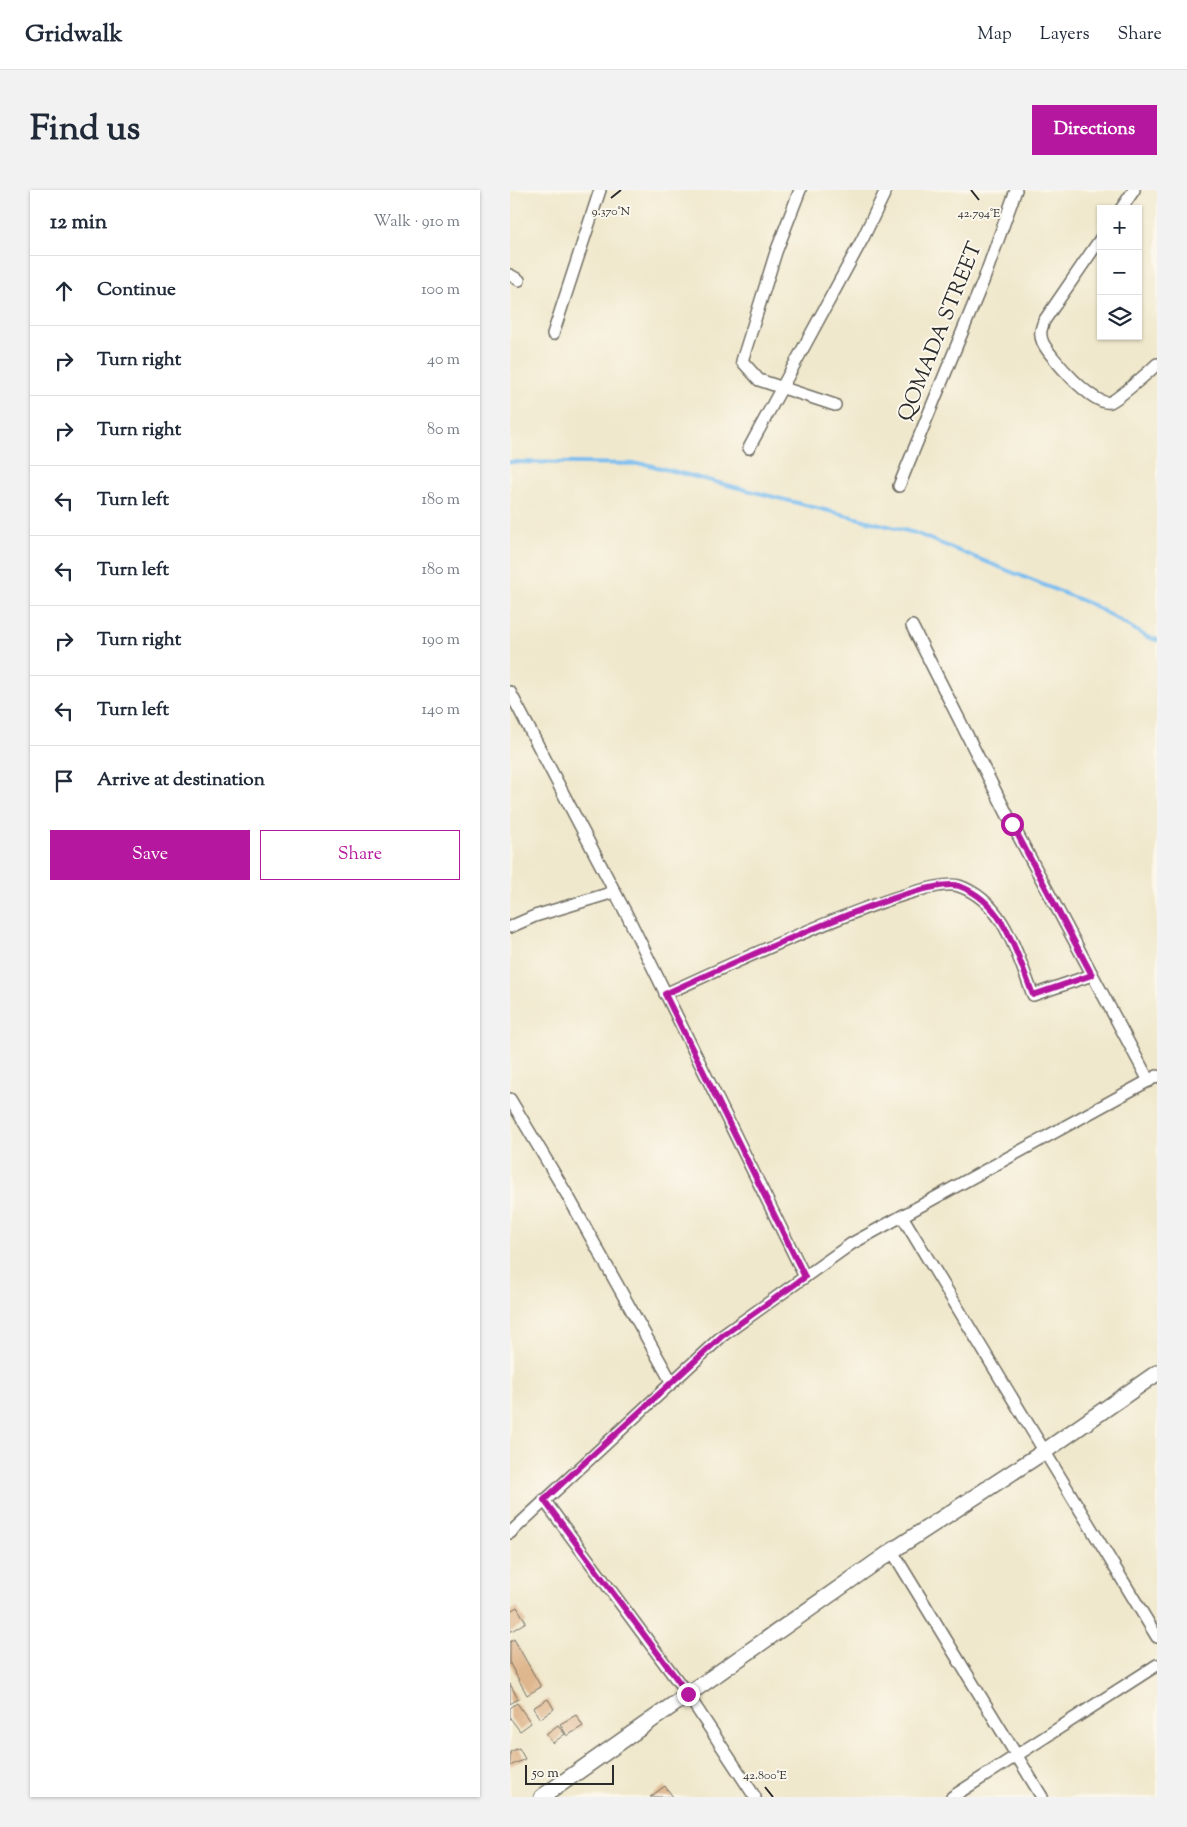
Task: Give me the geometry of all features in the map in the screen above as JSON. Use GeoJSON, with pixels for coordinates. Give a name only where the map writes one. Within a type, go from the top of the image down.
{"type":"FeatureCollection","features":[{"type":"Feature","properties":{"kind":"street"},"geometry":{"type":"LineString","coordinates":[[553,334],[600,190]]}},
{"type":"Feature","properties":{"kind":"street"},"geometry":{"type":"LineString","coordinates":[[800,190],[776,252],[742,361],[759,380],[835,406]]}},
{"type":"Feature","properties":{"kind":"street"},"geometry":{"type":"LineString","coordinates":[[748,448],[863,238],[886,190]]}},
{"type":"Feature","properties":{"kind":"street","name":"QOMADA STREET"},"geometry":{"type":"LineString","coordinates":[[899,486],[984,279],[1016,190]]}},
{"type":"Feature","properties":{"kind":"street"},"geometry":{"type":"LineString","coordinates":[[1124,205],[1134,190]]}},
{"type":"Feature","properties":{"kind":"street"},"geometry":{"type":"LineString","coordinates":[[1097,244],[1044,321],[1040,332],[1043,343],[1082,388],[1098,401],[1109,403],[1119,397],[1157,364]]}},
{"type":"Feature","properties":{"kind":"street"},"geometry":{"type":"LineString","coordinates":[[510,1533],[722,1336],[851,1244],[1153,1078],[1092,975],[912,626]]}},
{"type":"Feature","properties":{"kind":"street"},"geometry":{"type":"LineString","coordinates":[[510,692],[614,892],[805,1277]]}},
{"type":"Feature","properties":{"kind":"street"},"geometry":{"type":"LineString","coordinates":[[665,994],[820,926],[926,888],[957,885],[981,898],[1005,924],[1033,995],[1092,975]]}},
{"type":"Feature","properties":{"kind":"street"},"geometry":{"type":"LineString","coordinates":[[510,927],[535,916],[614,892]]}},
{"type":"Feature","properties":{"kind":"street"},"geometry":{"type":"LineString","coordinates":[[510,1099],[569,1198],[672,1383]]}},
{"type":"Feature","properties":{"kind":"street"},"geometry":{"type":"LineString","coordinates":[[902,1216],[1157,1637]]}},
{"type":"Feature","properties":{"kind":"street"},"geometry":{"type":"LineString","coordinates":[[542,1797],[892,1551],[1045,1451],[1157,1373]]}},
{"type":"Feature","properties":{"kind":"street"},"geometry":{"type":"LineString","coordinates":[[544,1500],[688,1694],[755,1797]]}},
{"type":"Feature","properties":{"kind":"street"},"geometry":{"type":"LineString","coordinates":[[892,1551],[1042,1797]]}},
{"type":"Feature","properties":{"kind":"street"},"geometry":{"type":"LineString","coordinates":[[952,1797],[1157,1665]]}},
{"type":"Feature","properties":{"kind":"building"},"geometry":{"type":"Polygon","coordinates":[[[517,1607],[526,1622],[510,1632],[510,1611],[517,1607]]]}},
{"type":"Feature","properties":{"kind":"building"},"geometry":{"type":"Polygon","coordinates":[[[514,1639],[541,1687],[527,1695],[510,1664],[510,1642],[514,1639]]]}},
{"type":"Feature","properties":{"kind":"building"},"geometry":{"type":"Polygon","coordinates":[[[510,1684],[518,1699],[510,1704],[510,1684]]]}},
{"type":"Feature","properties":{"kind":"building"},"geometry":{"type":"Polygon","coordinates":[[[548,1699],[554,1709],[540,1719],[533,1708],[548,1699]]]}},
{"type":"Feature","properties":{"kind":"building"},"geometry":{"type":"Polygon","coordinates":[[[517,1703],[531,1723],[520,1731],[510,1718],[510,1708],[517,1703]]]}},
{"type":"Feature","properties":{"kind":"building"},"geometry":{"type":"Polygon","coordinates":[[[576,1715],[583,1726],[567,1736],[560,1724],[576,1715]]]}},
{"type":"Feature","properties":{"kind":"building"},"geometry":{"type":"Polygon","coordinates":[[[558,1725],[565,1734],[553,1743],[546,1734],[558,1725]]]}},
{"type":"Feature","properties":{"kind":"building"},"geometry":{"type":"Polygon","coordinates":[[[519,1748],[525,1759],[510,1766],[510,1752],[519,1748]]]}},
{"type":"Feature","properties":{"kind":"building"},"geometry":{"type":"Polygon","coordinates":[[[665,1786],[673,1797],[650,1797],[665,1786]]]}},
{"type":"Feature","properties":{"kind":"waterway"},"geometry":{"type":"LineString","coordinates":[[510,462],[645,464],[915,533],[1093,605],[1147,637],[1157,640]]}},
{"type":"Feature","properties":{"kind":"route"},"geometry":{"type":"LineString","coordinates":[[688,1694],[544,1500],[722,1336],[805,1277],[665,994],[820,926],[926,888],[957,885],[981,898],[1005,924],[1033,995],[1092,975],[1012,824]]}}]}
